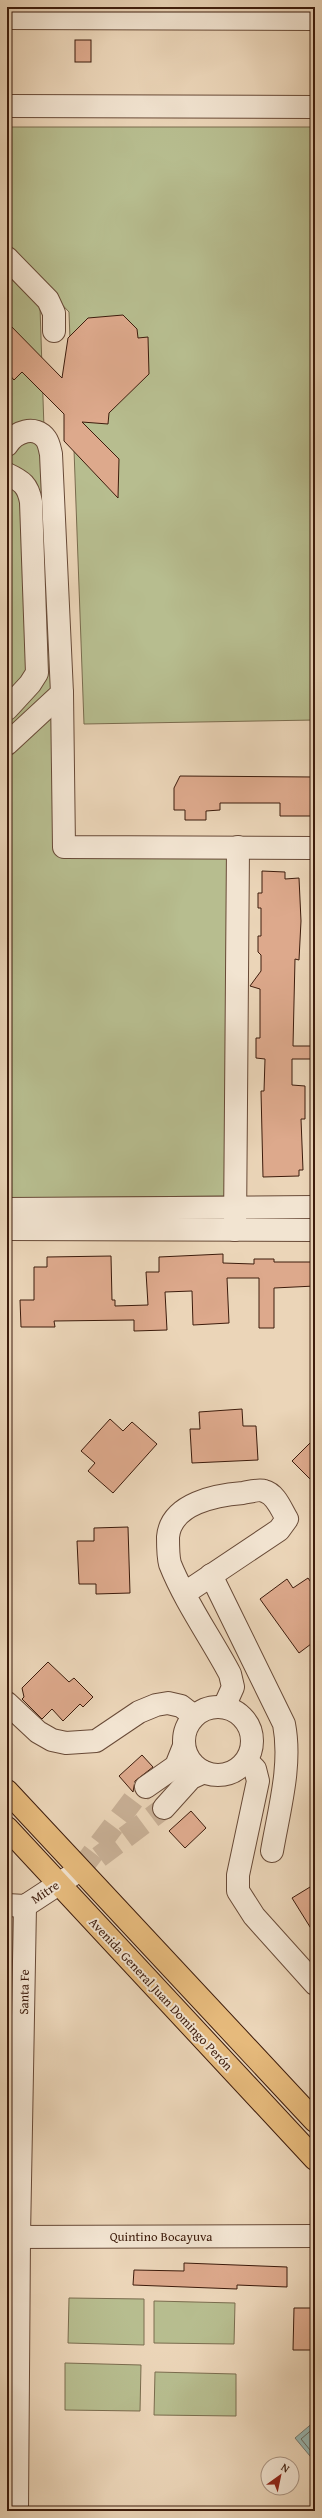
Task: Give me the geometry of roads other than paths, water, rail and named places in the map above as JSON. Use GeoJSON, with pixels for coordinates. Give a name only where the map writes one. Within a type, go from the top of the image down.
{"type":"FeatureCollection","features":[{"type":"Feature","properties":{"kind":"main road","name":"Avenida General Juan Domingo Perón"},"geometry":{"type":"LineString","coordinates":[[7,1791],[315,2120]]}},
{"type":"Feature","properties":{"kind":"main road","name":"Avenida General Juan Domingo Perón"},"geometry":{"type":"LineString","coordinates":[[7,1828],[315,2159]]}},
{"type":"Feature","properties":{"kind":"street"},"geometry":{"type":"LineString","coordinates":[[7,18],[315,19]]}},
{"type":"Feature","properties":{"kind":"street"},"geometry":{"type":"LineString","coordinates":[[7,106],[315,107]]}},
{"type":"Feature","properties":{"kind":"street"},"geometry":{"type":"LineString","coordinates":[[7,258],[48,300],[54,313],[54,331]]}},
{"type":"Feature","properties":{"kind":"street"},"geometry":{"type":"LineString","coordinates":[[7,445],[17,434],[23,431],[35,431],[47,440],[51,454],[62,693],[64,847],[315,848]]}},
{"type":"Feature","properties":{"kind":"street"},"geometry":{"type":"LineString","coordinates":[[7,474],[23,482],[29,490],[31,502],[37,673],[30,684],[7,709]]}},
{"type":"Feature","properties":{"kind":"street"},"geometry":{"type":"LineString","coordinates":[[7,744],[62,693]]}},
{"type":"Feature","properties":{"kind":"street"},"geometry":{"type":"LineString","coordinates":[[234,1230],[238,847]]}},
{"type":"Feature","properties":{"kind":"street"},"geometry":{"type":"LineString","coordinates":[[7,1209],[235,1206],[315,1207]]}},
{"type":"Feature","properties":{"kind":"street"},"geometry":{"type":"LineString","coordinates":[[7,1229],[315,1230]]}},
{"type":"Feature","properties":{"kind":"street"},"geometry":{"type":"LineString","coordinates":[[185,1593],[279,1530],[287,1519],[273,1495],[263,1490],[224,1495],[199,1502],[179,1514],[171,1524],[168,1536],[170,1562],[185,1593],[230,1674],[232,1687],[224,1707]]}},
{"type":"Feature","properties":{"kind":"street"},"geometry":{"type":"LineString","coordinates":[[211,1575],[284,1724],[287,1742],[285,1767],[272,1851]]}},
{"type":"Feature","properties":{"kind":"street"},"geometry":{"type":"LineString","coordinates":[[7,1703],[38,1732],[52,1740],[66,1743],[96,1741],[139,1712],[156,1705],[168,1703],[182,1706],[194,1716]]}},
{"type":"Feature","properties":{"kind":"street"},"geometry":{"type":"LineString","coordinates":[[146,1787],[176,1766],[184,1746],[188,1725],[194,1716],[203,1710],[224,1707],[235,1710],[244,1717],[250,1727],[252,1745],[247,1761],[238,1770],[227,1774],[215,1776],[194,1766],[188,1757],[184,1746]]}},
{"type":"Feature","properties":{"kind":"street"},"geometry":{"type":"LineString","coordinates":[[250,1727],[284,1724]]}},
{"type":"Feature","properties":{"kind":"street"},"geometry":{"type":"LineString","coordinates":[[247,1761],[255,1770],[258,1781],[238,1875],[238,1891],[254,1916],[315,1984]]}},
{"type":"Feature","properties":{"kind":"street"},"geometry":{"type":"LineString","coordinates":[[164,1808],[191,1778],[204,1772]]}},
{"type":"Feature","properties":{"kind":"street","name":"Mitre"},"geometry":{"type":"LineString","coordinates":[[16,1905],[80,1870]]}},
{"type":"Feature","properties":{"kind":"street","name":"Santa Fe"},"geometry":{"type":"LineString","coordinates":[[16,1905],[13,2237],[17,2511]]}},
{"type":"Feature","properties":{"kind":"street","name":"Quintino Bocayuva"},"geometry":{"type":"LineString","coordinates":[[13,2237],[315,2236]]}},
{"type":"Feature","properties":{"kind":"water"},"geometry":{"type":"Polygon","coordinates":[[[315,2421],[315,2462],[295,2438],[315,2421]]]}},
{"type":"Feature","properties":{"kind":"tunnel"},"geometry":{"type":"LineString","coordinates":[[80,1870],[137,1795],[146,1787]]}},
{"type":"Feature","properties":{"kind":"tunnel"},"geometry":{"type":"LineString","coordinates":[[99,1857],[164,1808]]}}]}
